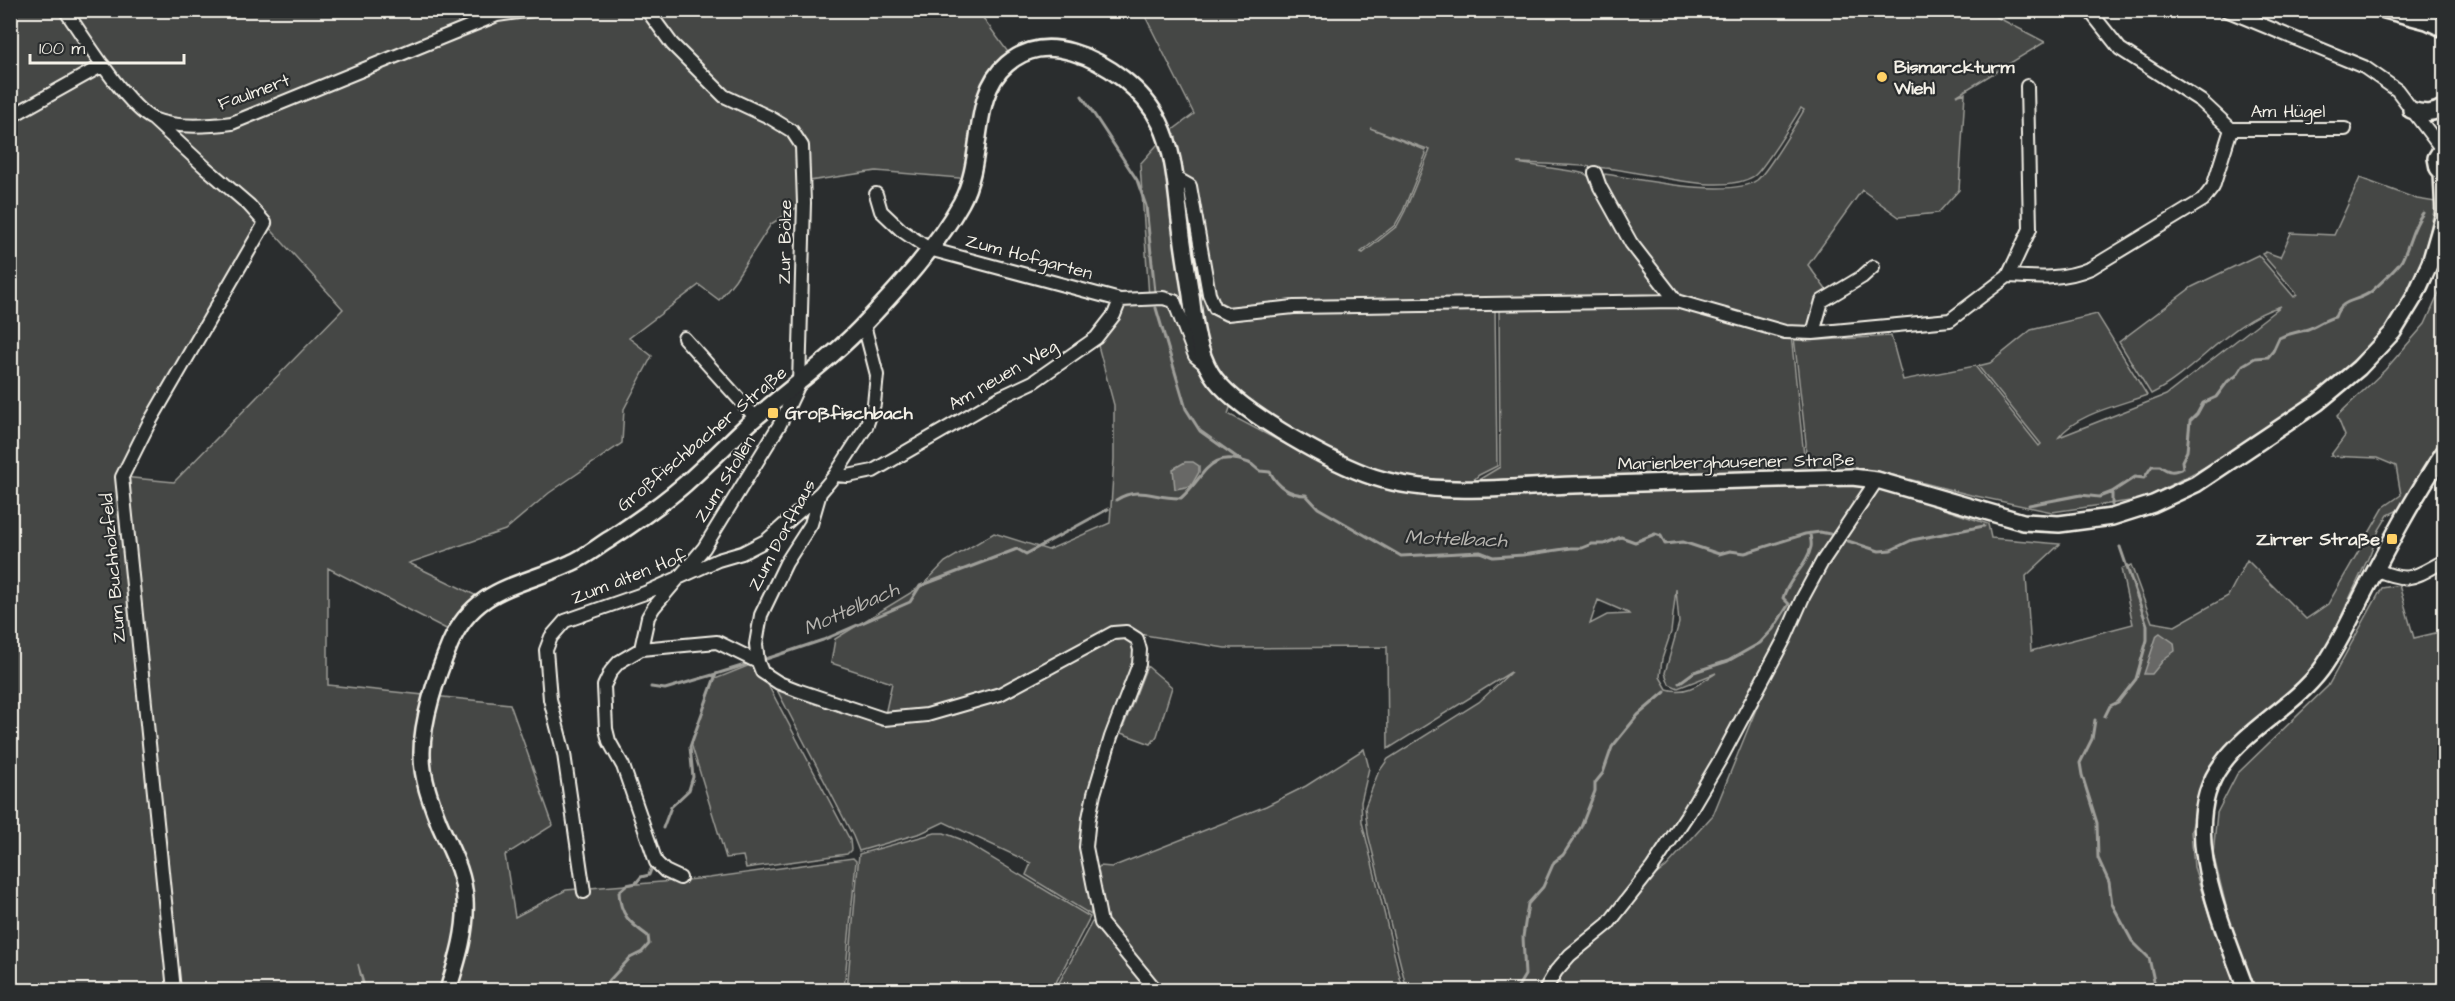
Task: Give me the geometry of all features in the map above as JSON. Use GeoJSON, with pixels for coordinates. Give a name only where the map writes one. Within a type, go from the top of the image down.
{"type":"FeatureCollection","features":[{"type":"Feature","properties":{"kind":"main road"},"geometry":{"type":"LineString","coordinates":[[2385,10],[2427,21],[2445,29]]}},
{"type":"Feature","properties":{"kind":"main road","name":"Großfischbacher Straße"},"geometry":{"type":"LineString","coordinates":[[448,990],[463,938],[465,897],[462,876],[425,783],[422,757],[423,734],[432,697],[451,643],[466,616],[483,599],[578,560],[630,526],[682,486],[756,418],[799,384],[864,325],[942,234],[965,196],[975,167],[984,96],[996,72],[1016,56],[1027,50],[1048,48],[1072,52],[1105,65],[1136,91],[1159,120],[1176,178],[1195,323],[1206,364]]}},
{"type":"Feature","properties":{"kind":"main road"},"geometry":{"type":"LineString","coordinates":[[2411,111],[2423,114],[2435,113],[2445,107]]}},
{"type":"Feature","properties":{"kind":"main road","name":"Marienberghausener Straße"},"geometry":{"type":"LineString","coordinates":[[1206,364],[1221,387],[1247,409],[1365,474],[1405,485],[1479,488],[1852,477],[1877,480],[2023,522],[2059,524],[2112,517],[2153,504],[2186,489],[2317,403],[2359,368],[2393,332],[2415,296],[2430,263],[2444,214],[2443,174],[2436,158],[2443,146]]}},
{"type":"Feature","properties":{"kind":"main road"},"geometry":{"type":"LineString","coordinates":[[2246,990],[2226,938],[2203,854],[2205,802],[2221,764],[2254,732],[2298,695],[2321,669],[2353,618],[2428,476],[2445,452]]}},
{"type":"Feature","properties":{"kind":"street"},"geometry":{"type":"LineString","coordinates":[[65,10],[103,65],[136,105],[153,119]]}},
{"type":"Feature","properties":{"kind":"street","name":"Faulmert"},"geometry":{"type":"LineString","coordinates":[[153,119],[199,127],[232,123],[497,15],[533,10]]}},
{"type":"Feature","properties":{"kind":"street","name":"Zur Bölze"},"geometry":{"type":"LineString","coordinates":[[647,10],[672,44],[724,96],[769,117],[792,131],[802,146],[804,203],[799,384]]}},
{"type":"Feature","properties":{"kind":"street"},"geometry":{"type":"LineString","coordinates":[[2008,276],[2046,278],[2075,275],[2091,268],[2202,200],[2213,187],[2231,129],[2201,101],[2120,49],[2089,10]]}},
{"type":"Feature","properties":{"kind":"street"},"geometry":{"type":"LineString","coordinates":[[2226,10],[2364,67],[2397,90],[2411,111],[2443,146]]}},
{"type":"Feature","properties":{"kind":"street"},"geometry":{"type":"LineString","coordinates":[[10,117],[103,65]]}},
{"type":"Feature","properties":{"kind":"street"},"geometry":{"type":"LineString","coordinates":[[1176,178],[1190,186],[1209,294],[1215,308],[1227,314],[1294,307],[1676,301],[1785,332],[1813,333],[1950,320],[2008,276],[2030,229],[2027,86]]}},
{"type":"Feature","properties":{"kind":"street","name":"Zum Buchholzfeld"},"geometry":{"type":"LineString","coordinates":[[153,119],[249,205],[265,223],[148,425],[122,477],[174,990]]}},
{"type":"Feature","properties":{"kind":"street","name":"Am Hügel"},"geometry":{"type":"LineString","coordinates":[[2231,129],[2345,129]]}},
{"type":"Feature","properties":{"kind":"street"},"geometry":{"type":"LineString","coordinates":[[1595,173],[1600,188],[1631,243],[1676,301]]}},
{"type":"Feature","properties":{"kind":"street"},"geometry":{"type":"LineString","coordinates":[[876,194],[880,211],[901,230],[929,249]]}},
{"type":"Feature","properties":{"kind":"street","name":"Zum Hofgarten"},"geometry":{"type":"LineString","coordinates":[[929,249],[1120,300]]}},
{"type":"Feature","properties":{"kind":"street"},"geometry":{"type":"LineString","coordinates":[[1813,333],[1822,301],[1862,277],[1872,267]]}},
{"type":"Feature","properties":{"kind":"street"},"geometry":{"type":"LineString","coordinates":[[1120,300],[1163,298],[1174,301],[1195,356],[1206,364]]}},
{"type":"Feature","properties":{"kind":"street","name":"Am neuen Weg"},"geometry":{"type":"LineString","coordinates":[[835,475],[848,476],[873,471],[1001,397],[1033,382],[1096,338],[1114,315],[1120,300]]}},
{"type":"Feature","properties":{"kind":"street","name":"Zum Dorfhaus"},"geometry":{"type":"LineString","coordinates":[[758,662],[756,644],[761,615],[786,563],[811,524],[820,493],[835,475],[866,427],[874,404],[877,375],[864,325]]}},
{"type":"Feature","properties":{"kind":"street"},"geometry":{"type":"LineString","coordinates":[[684,338],[756,418]]}},
{"type":"Feature","properties":{"kind":"street","name":"Zum Stollen"},"geometry":{"type":"LineString","coordinates":[[641,649],[648,617],[704,548],[775,434],[799,384]]}},
{"type":"Feature","properties":{"kind":"street"},"geometry":{"type":"LineString","coordinates":[[1545,990],[1556,971],[1570,955],[1608,924],[1652,868],[1689,812],[1775,658],[1822,562],[1877,480]]}},
{"type":"Feature","properties":{"kind":"street","name":"Zum alten Hof"},"geometry":{"type":"LineString","coordinates":[[584,892],[564,754],[550,699],[546,650],[551,637],[565,621],[645,593],[718,560],[742,553],[767,540],[820,493]]}},
{"type":"Feature","properties":{"kind":"street"},"geometry":{"type":"LineString","coordinates":[[2377,570],[2396,578],[2408,579],[2445,561]]}},
{"type":"Feature","properties":{"kind":"street"},"geometry":{"type":"LineString","coordinates":[[680,878],[665,872],[656,862],[626,774],[609,741],[606,729],[604,686],[610,671],[619,662],[641,649],[717,642],[758,662],[762,672],[779,683],[884,719],[927,716],[1000,694],[1113,633],[1126,633],[1137,639],[1140,650],[1139,664],[1111,737],[1094,794],[1086,847],[1101,923],[1156,990]]}},
{"type":"Feature","properties":{"kind":"shaded area"},"geometry":{"type":"Polygon","coordinates":[[[1983,10],[2045,42],[1956,96],[1965,93],[1959,190],[1938,213],[1899,217],[1862,190],[1808,265],[1827,291],[1819,299],[1808,330],[1775,327],[1680,300],[1665,285],[1634,242],[1602,182],[1605,174],[1706,188],[1744,185],[1757,180],[1768,167],[1804,110],[1801,108],[1758,172],[1740,182],[1702,183],[1605,168],[1517,163],[1577,172],[1592,179],[1625,237],[1663,291],[1664,296],[1661,300],[1324,304],[1318,310],[1495,307],[1497,466],[1471,482],[1403,478],[1352,463],[1290,431],[1235,393],[1228,414],[1315,460],[1374,484],[1420,490],[1471,492],[1819,482],[1888,490],[1988,524],[1991,538],[2060,544],[2026,576],[2031,651],[2133,624],[2121,569],[2131,565],[2152,622],[2175,626],[2228,596],[2247,560],[2306,619],[2328,604],[2384,507],[2401,495],[2396,466],[2377,458],[2330,456],[2345,436],[2337,416],[2385,370],[2425,324],[2444,282],[2444,437],[2402,508],[2388,515],[2379,530],[2327,647],[2298,686],[2226,748],[2205,780],[2191,831],[2194,867],[2216,937],[2240,990],[1717,990],[1713,984],[1705,990],[1550,990],[1559,969],[1614,922],[1641,886],[1666,867],[1713,815],[1772,670],[1766,670],[1686,811],[1648,868],[1606,922],[1578,942],[1549,971],[1542,990],[1407,990],[1368,834],[1365,807],[1378,773],[1388,759],[1479,702],[1511,672],[1388,749],[1387,647],[1225,648],[1126,632],[1113,633],[1000,694],[927,715],[884,719],[892,683],[831,663],[835,639],[922,586],[945,562],[994,533],[1048,550],[1110,523],[1114,459],[1114,405],[1096,338],[1114,315],[1120,300],[1149,297],[1140,164],[1166,135],[1194,114],[1144,14],[1137,11],[1983,10]],[[1370,128],[1425,150],[1426,154],[1395,225],[1361,252],[1363,253],[1397,226],[1430,150],[1370,128]],[[1676,589],[1671,632],[1662,659],[1660,677],[1667,689],[1687,689],[1716,673],[1678,688],[1669,684],[1665,673],[1679,623],[1676,589]],[[1598,600],[1590,624],[1607,615],[1629,614],[1598,600]]]}},
{"type":"Feature","properties":{"kind":"shaded area"},"geometry":{"type":"Polygon","coordinates":[[[10,11],[978,11],[1013,59],[996,72],[971,179],[876,171],[803,182],[804,203],[771,224],[735,280],[719,300],[699,285],[629,338],[652,356],[624,409],[622,443],[549,493],[505,530],[409,563],[483,599],[456,634],[328,568],[328,685],[510,704],[553,825],[505,855],[515,917],[566,890],[709,878],[853,858],[856,861],[844,990],[599,990],[591,984],[592,990],[366,990],[358,964],[364,990],[11,990],[10,11]],[[265,223],[123,477],[174,482],[343,309],[265,223]]]}},
{"type":"Feature","properties":{"kind":"shaded area"},"geometry":{"type":"Polygon","coordinates":[[[2360,178],[2417,199],[2436,202],[2423,263],[2391,324],[2317,395],[2232,453],[2144,499],[2052,512],[1971,495],[1877,471],[1834,469],[1475,482],[1500,467],[1499,307],[1668,305],[1791,335],[1805,465],[1806,443],[1794,337],[1805,337],[1804,341],[1891,336],[1903,380],[1975,366],[2039,446],[2041,444],[1978,366],[1990,363],[2031,330],[2097,314],[2147,395],[2087,416],[2076,422],[2059,437],[2166,395],[2281,306],[2245,323],[2184,372],[2151,394],[2119,342],[2192,287],[2258,255],[2294,297],[2297,294],[2262,254],[2266,252],[2280,257],[2291,233],[2334,235],[2360,178]]]}},
{"type":"Feature","properties":{"kind":"shaded area"},"geometry":{"type":"Polygon","coordinates":[[[1185,462],[1193,462],[1199,466],[1199,472],[1191,486],[1175,489],[1173,469],[1185,462]]]}},
{"type":"Feature","properties":{"kind":"shaded area"},"geometry":{"type":"Polygon","coordinates":[[[2399,585],[2414,638],[2444,631],[2444,990],[2254,990],[2233,934],[2213,854],[2217,813],[2237,774],[2328,686],[2382,588],[2399,585]]]}},
{"type":"Feature","properties":{"kind":"shaded area"},"geometry":{"type":"Polygon","coordinates":[[[2160,633],[2174,643],[2175,651],[2165,658],[2152,674],[2144,674],[2157,635],[2160,633]]]}},
{"type":"Feature","properties":{"kind":"shaded area"},"geometry":{"type":"Polygon","coordinates":[[[1116,637],[1131,640],[1137,656],[1091,793],[1091,915],[1026,875],[1031,863],[944,822],[921,833],[859,851],[776,688],[888,723],[913,722],[953,715],[1016,694],[1023,684],[1116,637]]]}},
{"type":"Feature","properties":{"kind":"shaded area"},"geometry":{"type":"Polygon","coordinates":[[[750,665],[767,683],[850,840],[851,850],[847,854],[746,868],[743,856],[726,858],[691,743],[715,679],[750,665]]]}},
{"type":"Feature","properties":{"kind":"shaded area"},"geometry":{"type":"Polygon","coordinates":[[[1147,666],[1172,687],[1157,736],[1151,744],[1121,733],[1147,666]]]}},
{"type":"Feature","properties":{"kind":"shaded area"},"geometry":{"type":"Polygon","coordinates":[[[1364,749],[1369,768],[1361,802],[1362,822],[1403,990],[1161,990],[1104,918],[1094,872],[1100,866],[1112,867],[1266,806],[1306,786],[1364,749]]]}},
{"type":"Feature","properties":{"kind":"shaded area"},"geometry":{"type":"Polygon","coordinates":[[[935,833],[944,833],[960,839],[1090,917],[1052,990],[847,990],[859,854],[935,833]]]}},
{"type":"Feature","properties":{"kind":"shaded area"},"geometry":{"type":"Polygon","coordinates":[[[1092,922],[1098,923],[1152,990],[1055,990],[1092,922]]]}},
{"type":"Feature","properties":{"kind":"waterway"},"geometry":{"type":"LineString","coordinates":[[1082,96],[1137,180],[1146,206],[1155,292]]}},
{"type":"Feature","properties":{"kind":"waterway","name":"Mottelbach"},"geometry":{"type":"LineString","coordinates":[[2029,505],[2081,495],[2099,497],[2112,492],[2135,477],[2144,478],[2152,466],[2160,466],[2171,471],[2183,468],[2182,461],[2187,451],[2190,421],[2203,403],[2216,397],[2243,365],[2255,358],[2268,357],[2279,338],[2335,317],[2346,303],[2372,291],[2402,260],[2416,224],[2423,213]]}},
{"type":"Feature","properties":{"kind":"waterway"},"geometry":{"type":"LineString","coordinates":[[1156,308],[1186,409],[1200,431],[1242,461]]}},
{"type":"Feature","properties":{"kind":"waterway","name":"Mottelbach"},"geometry":{"type":"LineString","coordinates":[[1116,500],[1140,493],[1181,498],[1209,467],[1225,459],[1235,459],[1249,463],[1260,471],[1270,472],[1285,489],[1295,494],[1306,495],[1318,508],[1401,556],[1480,552],[1493,557],[1523,555],[1604,544],[1621,537],[1635,542],[1655,534],[1661,536],[1665,544],[1683,542],[1719,554],[1730,551],[1745,553],[1805,534],[1820,532],[1830,534]]}},
{"type":"Feature","properties":{"kind":"waterway"},"geometry":{"type":"LineString","coordinates":[[2112,492],[2112,505]]}},
{"type":"Feature","properties":{"kind":"waterway","name":"Mottelbach"},"geometry":{"type":"LineString","coordinates":[[763,660],[823,640],[910,602],[920,586],[1017,549],[1026,554],[1108,509]]}},
{"type":"Feature","properties":{"kind":"waterway","name":"Mottelbach"},"geometry":{"type":"LineString","coordinates":[[1848,541],[1879,551],[1891,550],[1912,540],[1984,526]]}},
{"type":"Feature","properties":{"kind":"waterway"},"geometry":{"type":"LineString","coordinates":[[1679,683],[1694,672],[1728,661],[1760,643],[1773,629],[1789,604],[1783,598],[1785,591],[1809,554],[1810,533]]}},
{"type":"Feature","properties":{"kind":"waterway"},"geometry":{"type":"LineString","coordinates":[[2105,716],[2110,706],[2118,702],[2136,679],[2147,640],[2147,625],[2120,547]]}},
{"type":"Feature","properties":{"kind":"waterway","name":"Mottelbach"},"geometry":{"type":"LineString","coordinates":[[663,828],[671,807],[689,790],[693,777],[690,747],[716,674],[745,665]]}},
{"type":"Feature","properties":{"kind":"waterway"},"geometry":{"type":"LineString","coordinates":[[651,687],[665,689],[716,674]]}},
{"type":"Feature","properties":{"kind":"waterway"},"geometry":{"type":"LineString","coordinates":[[1516,990],[1525,975],[1523,937],[1528,904],[1543,887],[1554,862],[1563,855],[1581,827],[1595,791],[1595,783],[1603,773],[1612,747],[1638,715],[1665,692]]}},
{"type":"Feature","properties":{"kind":"waterway"},"geometry":{"type":"LineString","coordinates":[[2095,720],[2092,739],[2080,763],[2097,823],[2098,858],[2109,882],[2112,904],[2132,941],[2149,958],[2156,990]]}},
{"type":"Feature","properties":{"kind":"waterway"},"geometry":{"type":"LineString","coordinates":[[607,983],[630,958],[642,952],[649,944],[648,936],[624,913],[619,892],[627,885],[636,883],[641,877],[649,875],[652,867]]}},
{"type":"Feature","properties":{"kind":"place","name":"Bismarckturm Wiehl"},"geometry":{"type":"Point","coordinates":[1882,77]}},
{"type":"Feature","properties":{"kind":"place","name":"Großfischbach"},"geometry":{"type":"Point","coordinates":[773,413]}},
{"type":"Feature","properties":{"kind":"place","name":"Zirrer Straße"},"geometry":{"type":"Point","coordinates":[2392,539]}}]}
